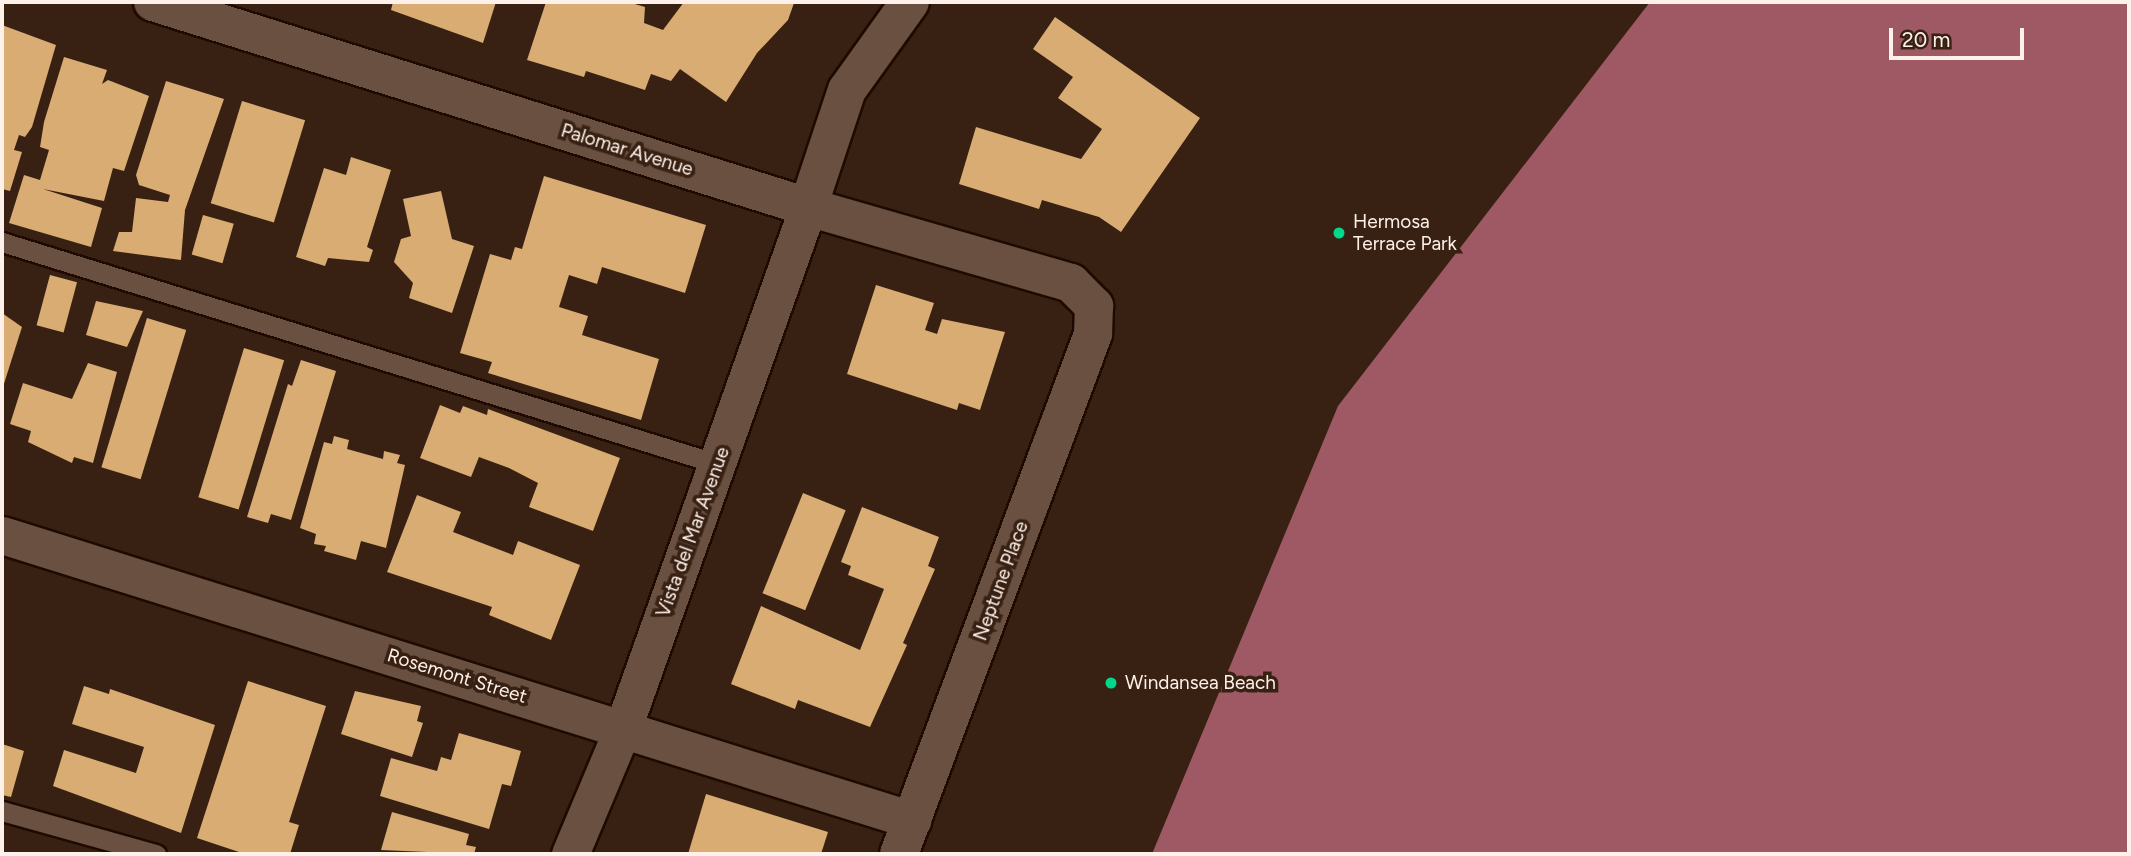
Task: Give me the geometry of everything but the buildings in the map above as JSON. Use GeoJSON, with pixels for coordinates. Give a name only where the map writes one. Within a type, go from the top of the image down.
{"type":"FeatureCollection","features":[{"type":"Feature","properties":{"kind":"street","name":"Palomar Avenue"},"geometry":{"type":"LineString","coordinates":[[153,2],[198,9],[808,207],[1071,283],[1094,306]]}},
{"type":"Feature","properties":{"kind":"street"},"geometry":{"type":"LineString","coordinates":[[808,207],[848,90],[910,2]]}},
{"type":"Feature","properties":{"kind":"street","name":"Vista del Mar Avenue"},"geometry":{"type":"LineString","coordinates":[[570,854],[623,728],[808,207]]}},
{"type":"Feature","properties":{"kind":"street","name":"Neptune Place"},"geometry":{"type":"LineString","coordinates":[[905,837],[1093,334],[1094,306]]}},
{"type":"Feature","properties":{"kind":"street","name":"Rosemont Street"},"geometry":{"type":"LineString","coordinates":[[2,535],[623,728],[905,837]]}},
{"type":"Feature","properties":{"kind":"lane"},"geometry":{"type":"LineString","coordinates":[[2,242],[718,464]]}},
{"type":"Feature","properties":{"kind":"lane"},"geometry":{"type":"LineString","coordinates":[[2,811],[156,854]]}},
{"type":"Feature","properties":{"kind":"shaded area"},"geometry":{"type":"Polygon","coordinates":[[[1650,2],[2129,2],[2129,854],[1152,854],[1338,406],[1650,2]]]}},
{"type":"Feature","properties":{"kind":"place","name":"Hermosa Terrace Park"},"geometry":{"type":"Point","coordinates":[1339,233]}},
{"type":"Feature","properties":{"kind":"place","name":"Windansea Beach"},"geometry":{"type":"Point","coordinates":[1111,683]}}]}
